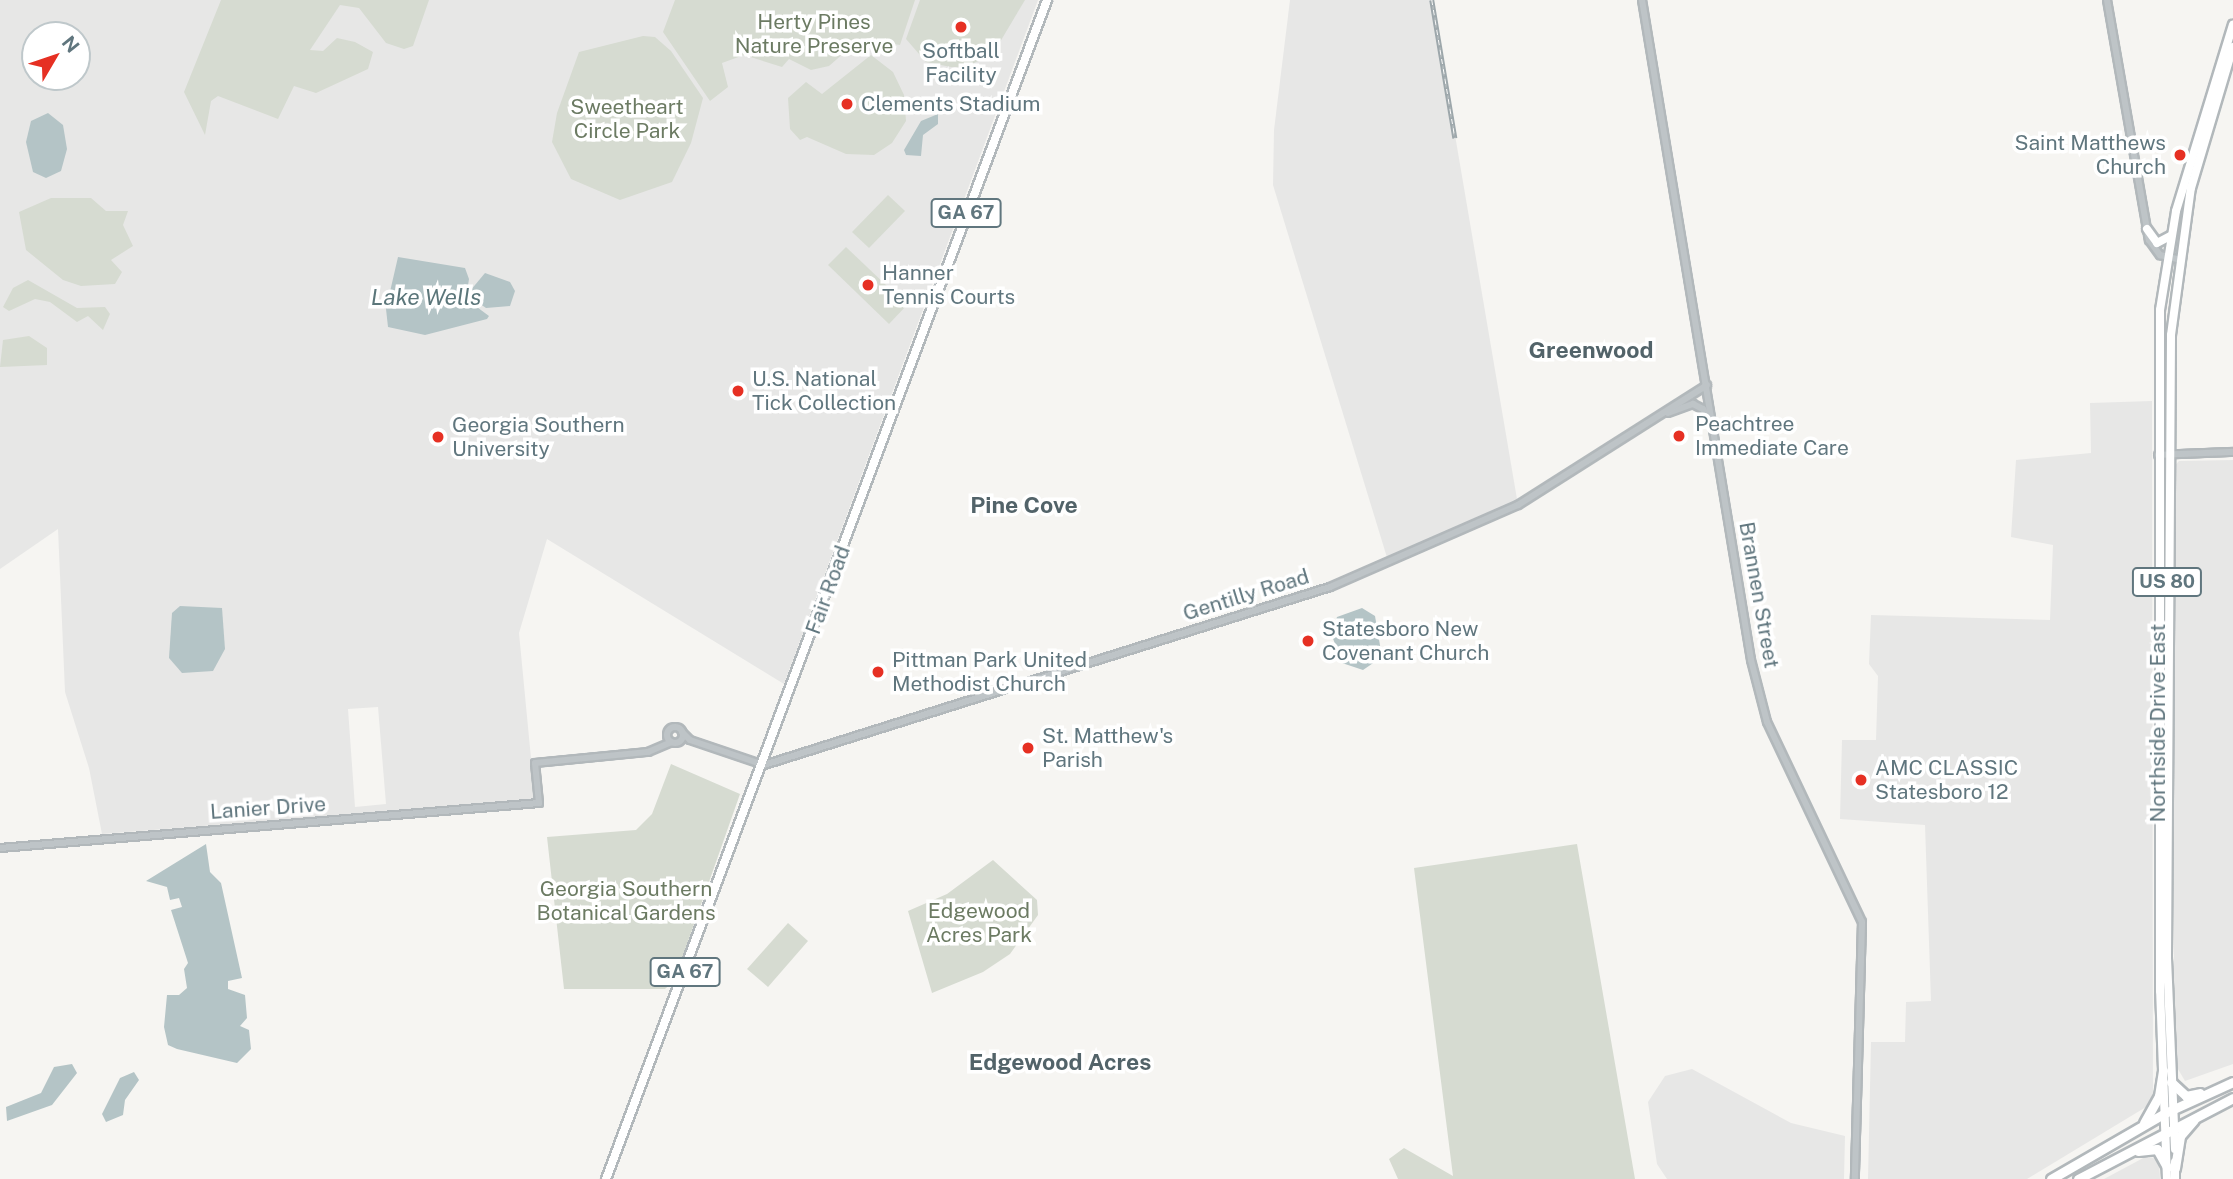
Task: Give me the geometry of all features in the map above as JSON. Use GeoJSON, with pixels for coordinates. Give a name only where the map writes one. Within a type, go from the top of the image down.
{"type":"FeatureCollection","features":[{"type":"Feature","properties":{"kind":"highway"},"geometry":{"type":"LineString","coordinates":[[2138,1128],[2155,1107],[2163,1070]]}},
{"type":"Feature","properties":{"kind":"highway"},"geometry":{"type":"LineString","coordinates":[[2171,1082],[2180,1093],[2191,1096],[2233,1080]]}},
{"type":"Feature","properties":{"kind":"highway"},"geometry":{"type":"LineString","coordinates":[[2050,1179],[2138,1128],[2233,1080]]}},
{"type":"Feature","properties":{"kind":"highway"},"geometry":{"type":"LineString","coordinates":[[2079,1179],[2165,1131],[2233,1098]]}},
{"type":"Feature","properties":{"kind":"highway"},"geometry":{"type":"LineString","coordinates":[[2171,1168],[2180,1136],[2202,1113]]}},
{"type":"Feature","properties":{"kind":"highway"},"geometry":{"type":"LineString","coordinates":[[2079,1179],[2147,1147],[2162,1153],[2171,1168]]}},
{"type":"Feature","properties":{"kind":"main road","name":"Fair Road"},"geometry":{"type":"LineString","coordinates":[[606,1179],[764,765],[1047,0]]}},
{"type":"Feature","properties":{"kind":"main road","name":"Northside Drive East"},"geometry":{"type":"LineString","coordinates":[[2167,1179],[2171,1168],[2175,1126],[2169,1112],[2163,1070],[2159,334],[2170,236],[2233,25]]}},
{"type":"Feature","properties":{"kind":"main road","name":"Northside Drive East"},"geometry":{"type":"LineString","coordinates":[[2175,1179],[2165,1131],[2171,1082],[2171,334],[2178,259],[2191,188],[2233,47]]}},
{"type":"Feature","properties":{"kind":"main road"},"geometry":{"type":"LineString","coordinates":[[2147,229],[2157,243],[2170,236]]}},
{"type":"Feature","properties":{"kind":"street","name":"Brannen Street"},"geometry":{"type":"LineString","coordinates":[[1642,0],[1751,660],[1767,722],[1862,922],[1855,1179]]}},
{"type":"Feature","properties":{"kind":"street"},"geometry":{"type":"LineString","coordinates":[[2107,0],[2147,229],[2153,248],[2166,257],[2178,259]]}},
{"type":"Feature","properties":{"kind":"street","name":"Gentilly Road"},"geometry":{"type":"LineString","coordinates":[[764,765],[1330,587],[1518,505],[1707,385]]}},
{"type":"Feature","properties":{"kind":"street"},"geometry":{"type":"LineString","coordinates":[[1639,429],[1693,404],[1707,413],[1714,433]]}},
{"type":"Feature","properties":{"kind":"street"},"geometry":{"type":"LineString","coordinates":[[2158,455],[2233,452]]}},
{"type":"Feature","properties":{"kind":"street"},"geometry":{"type":"LineString","coordinates":[[662,743],[674,727],[690,740],[764,765]]}},
{"type":"Feature","properties":{"kind":"street"},"geometry":{"type":"LineString","coordinates":[[667,734],[671,742]]}},
{"type":"Feature","properties":{"kind":"street"},"geometry":{"type":"LineString","coordinates":[[662,743],[682,736]]}},
{"type":"Feature","properties":{"kind":"street","name":"Lanier Drive"},"geometry":{"type":"LineString","coordinates":[[0,848],[539,803],[536,763],[648,752],[662,743]]}},
{"type":"Feature","properties":{"kind":"shaded area","name":"Georgia Southern University"},"geometry":{"type":"Polygon","coordinates":[[[0,0],[1038,0],[784,684],[547,539],[519,633],[535,800],[102,834],[89,768],[65,692],[58,529],[0,569],[0,0]],[[378,707],[348,709],[355,807],[386,804],[378,707]]]}},
{"type":"Feature","properties":{"kind":"shaded area"},"geometry":{"type":"Polygon","coordinates":[[[1290,0],[1432,0],[1518,505],[1389,564],[1273,185],[1274,130],[1290,0]]]}},
{"type":"Feature","properties":{"kind":"shaded area"},"geometry":{"type":"Polygon","coordinates":[[[2152,401],[2153,1098],[2146,1107],[2027,1179],[1868,1179],[1871,1042],[1905,1042],[1906,1002],[1931,1001],[1925,825],[1840,819],[1842,740],[1876,740],[1878,676],[1869,664],[1871,615],[2050,620],[2053,545],[2011,537],[2016,460],[2091,453],[2090,403],[2152,401]]]}},
{"type":"Feature","properties":{"kind":"shaded area"},"geometry":{"type":"Polygon","coordinates":[[[2233,460],[2233,1064],[2185,1081],[2175,1064],[2174,467],[2179,461],[2233,460]]]}},
{"type":"Feature","properties":{"kind":"shaded area"},"geometry":{"type":"Polygon","coordinates":[[[1692,1069],[1791,1123],[1845,1136],[1844,1179],[1667,1179],[1657,1164],[1648,1102],[1665,1076],[1692,1069]]]}},
{"type":"Feature","properties":{"kind":"shaded area"},"geometry":{"type":"Polygon","coordinates":[[[2147,1156],[2159,1160],[2160,1179],[2104,1179],[2147,1156]]]}},
{"type":"Feature","properties":{"kind":"green space"},"geometry":{"type":"Polygon","coordinates":[[[221,0],[429,0],[413,46],[404,49],[386,43],[359,8],[340,5],[310,50],[323,51],[337,38],[355,42],[373,52],[368,69],[316,93],[294,86],[278,119],[218,96],[211,101],[205,135],[184,92],[221,0]]]}},
{"type":"Feature","properties":{"kind":"green space","name":"Herty Pines Nature Preserve"},"geometry":{"type":"Polygon","coordinates":[[[675,0],[915,0],[900,45],[860,39],[829,66],[811,70],[789,59],[782,67],[744,55],[722,63],[728,87],[710,101],[663,32],[675,0]]]}},
{"type":"Feature","properties":{"kind":"green space","name":"Softball Facility"},"geometry":{"type":"Polygon","coordinates":[[[920,0],[1025,0],[994,52],[967,67],[951,67],[926,62],[906,39],[920,0]]]}},
{"type":"Feature","properties":{"kind":"green space","name":"Sweetheart Circle Park"},"geometry":{"type":"Polygon","coordinates":[[[643,36],[655,37],[671,51],[703,98],[691,143],[672,182],[620,200],[571,179],[552,142],[557,113],[579,52],[643,36]]]}},
{"type":"Feature","properties":{"kind":"green space","name":"Clements Stadium"},"geometry":{"type":"Polygon","coordinates":[[[871,55],[893,72],[904,95],[906,121],[892,143],[874,155],[846,154],[807,137],[800,140],[790,129],[788,98],[806,82],[822,94],[871,55]]]}},
{"type":"Feature","properties":{"kind":"green space"},"geometry":{"type":"Polygon","coordinates":[[[888,195],[905,211],[869,248],[852,232],[888,195]]]}},
{"type":"Feature","properties":{"kind":"green space"},"geometry":{"type":"Polygon","coordinates":[[[51,198],[91,198],[106,211],[128,211],[123,225],[133,246],[111,260],[122,272],[115,284],[81,286],[63,280],[26,250],[19,212],[51,198]]]}},
{"type":"Feature","properties":{"kind":"green space","name":"Hanner Tennis Courts"},"geometry":{"type":"Polygon","coordinates":[[[846,247],[907,305],[889,324],[828,265],[846,247]]]}},
{"type":"Feature","properties":{"kind":"green space"},"geometry":{"type":"Polygon","coordinates":[[[28,280],[77,308],[105,307],[110,314],[103,330],[88,316],[77,322],[50,302],[35,299],[9,311],[3,307],[13,288],[28,280]]]}},
{"type":"Feature","properties":{"kind":"green space"},"geometry":{"type":"Polygon","coordinates":[[[29,336],[47,348],[47,365],[0,367],[3,340],[29,336]]]}},
{"type":"Feature","properties":{"kind":"green space","name":"Georgia Southern Botanical Gardens"},"geometry":{"type":"Polygon","coordinates":[[[671,764],[740,794],[674,981],[665,989],[564,989],[547,837],[636,830],[652,814],[671,764]]]}},
{"type":"Feature","properties":{"kind":"green space"},"geometry":{"type":"Polygon","coordinates":[[[1577,844],[1635,1179],[1398,1179],[1389,1159],[1404,1148],[1453,1176],[1414,868],[1577,844]]]}},
{"type":"Feature","properties":{"kind":"green space","name":"Edgewood Acres Park"},"geometry":{"type":"Polygon","coordinates":[[[993,860],[1037,900],[1038,915],[1010,954],[983,972],[932,993],[908,911],[947,894],[993,860]]]}},
{"type":"Feature","properties":{"kind":"green space"},"geometry":{"type":"Polygon","coordinates":[[[788,923],[808,941],[768,987],[747,969],[788,923]]]}},
{"type":"Feature","properties":{"kind":"water"},"geometry":{"type":"Polygon","coordinates":[[[48,113],[63,125],[67,149],[61,171],[46,178],[33,172],[26,142],[31,121],[48,113]]]}},
{"type":"Feature","properties":{"kind":"water"},"geometry":{"type":"Polygon","coordinates":[[[938,114],[938,124],[923,135],[921,156],[906,155],[904,150],[921,121],[938,114]]]}},
{"type":"Feature","properties":{"kind":"water","name":"Lake Wells"},"geometry":{"type":"Polygon","coordinates":[[[398,257],[465,268],[469,279],[466,299],[489,316],[487,319],[425,335],[388,327],[386,309],[398,257]]]}},
{"type":"Feature","properties":{"kind":"water"},"geometry":{"type":"Polygon","coordinates":[[[485,273],[510,282],[515,291],[510,306],[486,308],[473,299],[470,291],[485,273]]]}},
{"type":"Feature","properties":{"kind":"water"},"geometry":{"type":"Polygon","coordinates":[[[180,606],[222,608],[225,649],[213,671],[182,673],[169,658],[172,613],[180,606]]]}},
{"type":"Feature","properties":{"kind":"water"},"geometry":{"type":"Polygon","coordinates":[[[1362,608],[1375,616],[1382,657],[1363,670],[1342,663],[1331,633],[1337,617],[1362,608]]]}},
{"type":"Feature","properties":{"kind":"water"},"geometry":{"type":"Polygon","coordinates":[[[206,844],[210,872],[221,883],[242,978],[228,981],[228,989],[245,995],[247,1018],[240,1026],[249,1030],[251,1049],[237,1063],[168,1045],[164,1027],[167,995],[179,995],[187,988],[184,969],[188,963],[171,910],[182,907],[179,898],[170,900],[167,887],[146,881],[206,844]]]}},
{"type":"Feature","properties":{"kind":"water"},"geometry":{"type":"Polygon","coordinates":[[[72,1064],[77,1073],[52,1105],[7,1121],[6,1107],[41,1093],[54,1067],[72,1064]]]}},
{"type":"Feature","properties":{"kind":"water"},"geometry":{"type":"Polygon","coordinates":[[[134,1072],[139,1080],[125,1100],[123,1115],[106,1122],[102,1114],[120,1078],[134,1072]]]}},
{"type":"Feature","properties":{"kind":"railway"},"geometry":{"type":"LineString","coordinates":[[1432,0],[1455,138]]}},
{"type":"Feature","properties":{"kind":"place","name":"Softball Facility"},"geometry":{"type":"Point","coordinates":[961,27]}},
{"type":"Feature","properties":{"kind":"place","name":"Clements Stadium"},"geometry":{"type":"Point","coordinates":[847,104]}},
{"type":"Feature","properties":{"kind":"place","name":"Saint Matthews Church"},"geometry":{"type":"Point","coordinates":[2180,155]}},
{"type":"Feature","properties":{"kind":"place","name":"Hanner Tennis Courts"},"geometry":{"type":"Point","coordinates":[868,285]}},
{"type":"Feature","properties":{"kind":"place","name":"U.S. National Tick Collection"},"geometry":{"type":"Point","coordinates":[738,391]}},
{"type":"Feature","properties":{"kind":"place","name":"Peachtree Immediate Care"},"geometry":{"type":"Point","coordinates":[1679,436]}},
{"type":"Feature","properties":{"kind":"place","name":"Georgia Southern University"},"geometry":{"type":"Point","coordinates":[438,437]}},
{"type":"Feature","properties":{"kind":"place","name":"Statesboro New Covenant Church"},"geometry":{"type":"Point","coordinates":[1308,641]}},
{"type":"Feature","properties":{"kind":"place","name":"Pittman Park United Methodist Church"},"geometry":{"type":"Point","coordinates":[878,672]}},
{"type":"Feature","properties":{"kind":"place","name":"St. Matthew's Parish"},"geometry":{"type":"Point","coordinates":[1028,748]}},
{"type":"Feature","properties":{"kind":"place","name":"AMC CLASSIC Statesboro 12"},"geometry":{"type":"Point","coordinates":[1861,780]}},
{"type":"Feature","properties":{"kind":"district","name":"Greenwood"},"geometry":{"type":"Point","coordinates":[1591,350]}},
{"type":"Feature","properties":{"kind":"district","name":"Pine Cove"},"geometry":{"type":"Point","coordinates":[1024,505]}},
{"type":"Feature","properties":{"kind":"district","name":"Edgewood Acres"},"geometry":{"type":"Point","coordinates":[1060,1062]}}]}
